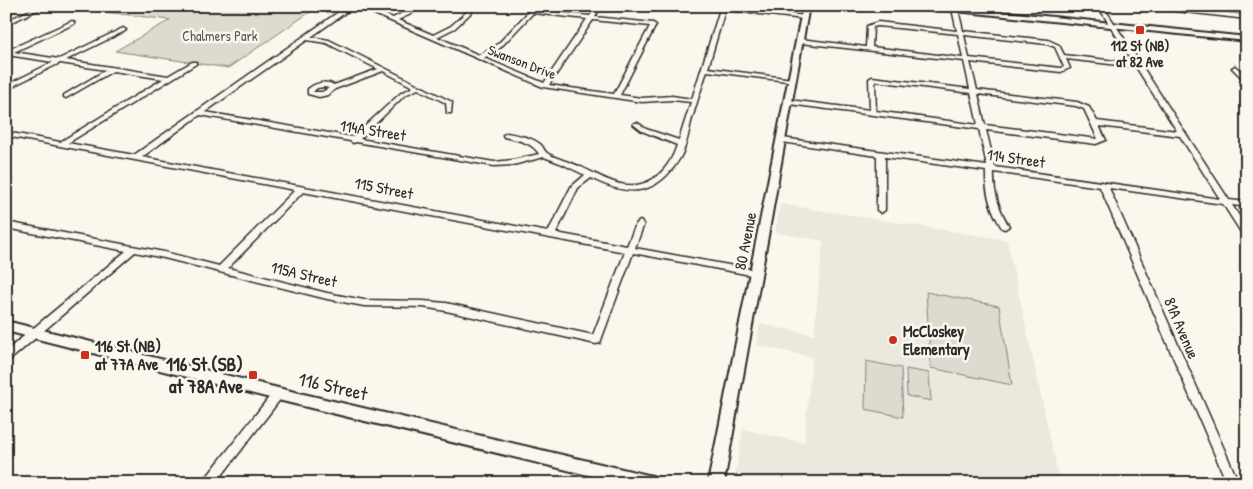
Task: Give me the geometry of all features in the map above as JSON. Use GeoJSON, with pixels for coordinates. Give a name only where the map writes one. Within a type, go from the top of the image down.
{"type":"FeatureCollection","features":[{"type":"Feature","properties":{"kind":"street"},"geometry":{"type":"LineString","coordinates":[[6,23],[44,6]]}},
{"type":"Feature","properties":{"kind":"street"},"geometry":{"type":"LineString","coordinates":[[392,21],[409,13],[418,6]]}},
{"type":"Feature","properties":{"kind":"street"},"geometry":{"type":"LineString","coordinates":[[432,38],[453,27],[476,6]]}},
{"type":"Feature","properties":{"kind":"street"},"geometry":{"type":"LineString","coordinates":[[545,86],[599,6]]}},
{"type":"Feature","properties":{"kind":"street"},"geometry":{"type":"LineString","coordinates":[[703,6],[805,12]]}},
{"type":"Feature","properties":{"kind":"street"},"geometry":{"type":"LineString","coordinates":[[926,6],[1247,39]]}},
{"type":"Feature","properties":{"kind":"street"},"geometry":{"type":"LineString","coordinates":[[1100,6],[1247,236]]}},
{"type":"Feature","properties":{"kind":"street"},"geometry":{"type":"LineString","coordinates":[[1134,6],[1247,17]]}},
{"type":"Feature","properties":{"kind":"street"},"geometry":{"type":"LineString","coordinates":[[1226,6],[1236,16]]}},
{"type":"Feature","properties":{"kind":"street"},"geometry":{"type":"LineString","coordinates":[[136,158],[350,7]]}},
{"type":"Feature","properties":{"kind":"street","name":"Swanson Drive"},"geometry":{"type":"LineString","coordinates":[[350,7],[371,12],[545,86],[642,100],[672,98],[695,101]]}},
{"type":"Feature","properties":{"kind":"street"},"geometry":{"type":"LineString","coordinates":[[636,124],[644,130],[682,144],[723,8]]}},
{"type":"Feature","properties":{"kind":"street"},"geometry":{"type":"LineString","coordinates":[[479,58],[498,47],[534,9],[653,25],[616,97]]}},
{"type":"Feature","properties":{"kind":"street"},"geometry":{"type":"LineString","coordinates":[[955,9],[975,91],[997,215],[1005,226]]}},
{"type":"Feature","properties":{"kind":"street","name":"80 Avenue"},"geometry":{"type":"LineString","coordinates":[[716,483],[805,12]]}},
{"type":"Feature","properties":{"kind":"street"},"geometry":{"type":"LineString","coordinates":[[7,53],[72,23]]}},
{"type":"Feature","properties":{"kind":"street"},"geometry":{"type":"LineString","coordinates":[[800,41],[869,49],[968,60],[1061,70],[1067,68],[1057,46],[1048,42],[878,24],[870,26],[869,49]]}},
{"type":"Feature","properties":{"kind":"street"},"geometry":{"type":"LineString","coordinates":[[10,88],[15,83],[122,30]]}},
{"type":"Feature","properties":{"kind":"street"},"geometry":{"type":"LineString","coordinates":[[307,38],[327,41],[449,102],[449,112]]}},
{"type":"Feature","properties":{"kind":"street"},"geometry":{"type":"LineString","coordinates":[[7,53],[167,78]]}},
{"type":"Feature","properties":{"kind":"street"},"geometry":{"type":"LineString","coordinates":[[1062,57],[1136,65]]}},
{"type":"Feature","properties":{"kind":"street"},"geometry":{"type":"LineString","coordinates":[[62,144],[194,63]]}},
{"type":"Feature","properties":{"kind":"street"},"geometry":{"type":"LineString","coordinates":[[1247,67],[1235,68],[1247,81]]}},
{"type":"Feature","properties":{"kind":"street"},"geometry":{"type":"LineString","coordinates":[[66,96],[113,69]]}},
{"type":"Feature","properties":{"kind":"street"},"geometry":{"type":"LineString","coordinates":[[332,88],[383,69]]}},
{"type":"Feature","properties":{"kind":"street"},"geometry":{"type":"LineString","coordinates":[[704,69],[793,81]]}},
{"type":"Feature","properties":{"kind":"street"},"geometry":{"type":"LineString","coordinates":[[789,102],[873,113],[982,127],[1096,142],[1102,140],[1087,108],[1077,104],[872,79],[873,113]]}},
{"type":"Feature","properties":{"kind":"street"},"geometry":{"type":"LineString","coordinates":[[353,141],[403,94],[418,87]]}},
{"type":"Feature","properties":{"kind":"street","name":"114A Street"},"geometry":{"type":"LineString","coordinates":[[198,113],[494,164],[507,164],[524,158],[544,155],[561,160],[618,187],[639,190],[652,186],[669,170],[682,144]]}},
{"type":"Feature","properties":{"kind":"street"},"geometry":{"type":"LineString","coordinates":[[1094,123],[1181,134]]}},
{"type":"Feature","properties":{"kind":"street","name":"115 Street"},"geometry":{"type":"LineString","coordinates":[[6,134],[756,273]]}},
{"type":"Feature","properties":{"kind":"street","name":"114A Street"},"geometry":{"type":"LineString","coordinates":[[507,136],[523,139],[538,146],[544,155]]}},
{"type":"Feature","properties":{"kind":"street","name":"114 Street"},"geometry":{"type":"LineString","coordinates":[[782,140],[1247,205]]}},
{"type":"Feature","properties":{"kind":"street"},"geometry":{"type":"LineString","coordinates":[[881,154],[881,210]]}},
{"type":"Feature","properties":{"kind":"street"},"geometry":{"type":"LineString","coordinates":[[551,235],[575,187],[591,174]]}},
{"type":"Feature","properties":{"kind":"street","name":"81A Avenue"},"geometry":{"type":"LineString","coordinates":[[1104,186],[1233,483]]}},
{"type":"Feature","properties":{"kind":"street"},"geometry":{"type":"LineString","coordinates":[[220,270],[302,188]]}},
{"type":"Feature","properties":{"kind":"street"},"geometry":{"type":"LineString","coordinates":[[630,250],[640,224]]}},
{"type":"Feature","properties":{"kind":"street","name":"115A Street"},"geometry":{"type":"LineString","coordinates":[[6,225],[133,249],[364,303],[423,304],[446,307],[596,340],[630,250]]}},
{"type":"Feature","properties":{"kind":"street"},"geometry":{"type":"LineString","coordinates":[[6,357],[133,249]]}},
{"type":"Feature","properties":{"kind":"street","name":"116 Street"},"geometry":{"type":"LineString","coordinates":[[6,326],[278,394],[652,483]]}},
{"type":"Feature","properties":{"kind":"street"},"geometry":{"type":"LineString","coordinates":[[208,483],[278,394]]}},
{"type":"Feature","properties":{"kind":"shaded area","name":"McCloskey Elementary"},"geometry":{"type":"Polygon","coordinates":[[[780,204],[1007,240],[1060,483],[734,483],[743,429],[804,443],[812,357],[756,345],[760,324],[814,335],[823,241],[775,232],[780,204]]]}},
{"type":"Feature","properties":{"kind":"green space","name":"Chalmers Park"},"geometry":{"type":"Polygon","coordinates":[[[56,6],[80,6],[108,10],[115,6],[319,6],[228,68],[115,51],[170,20],[56,6]]]}},
{"type":"Feature","properties":{"kind":"green space"},"geometry":{"type":"Polygon","coordinates":[[[926,292],[999,306],[1012,385],[931,368],[926,292]]]}},
{"type":"Feature","properties":{"kind":"green space"},"geometry":{"type":"Polygon","coordinates":[[[866,361],[901,368],[903,417],[865,409],[866,361]]]}},
{"type":"Feature","properties":{"kind":"green space"},"geometry":{"type":"Polygon","coordinates":[[[906,369],[929,373],[931,401],[907,396],[906,369]]]}},
{"type":"Feature","properties":{"kind":"place","name":"112 St (NB) at 82 Ave"},"geometry":{"type":"Point","coordinates":[1140,30]}},
{"type":"Feature","properties":{"kind":"place","name":"McCloskey Elementary"},"geometry":{"type":"Point","coordinates":[893,340]}},
{"type":"Feature","properties":{"kind":"place","name":"116 St (NB) at 77A Ave"},"geometry":{"type":"Point","coordinates":[85,355]}},
{"type":"Feature","properties":{"kind":"place","name":"116 St (SB) at 78A Ave"},"geometry":{"type":"Point","coordinates":[253,375]}}]}
